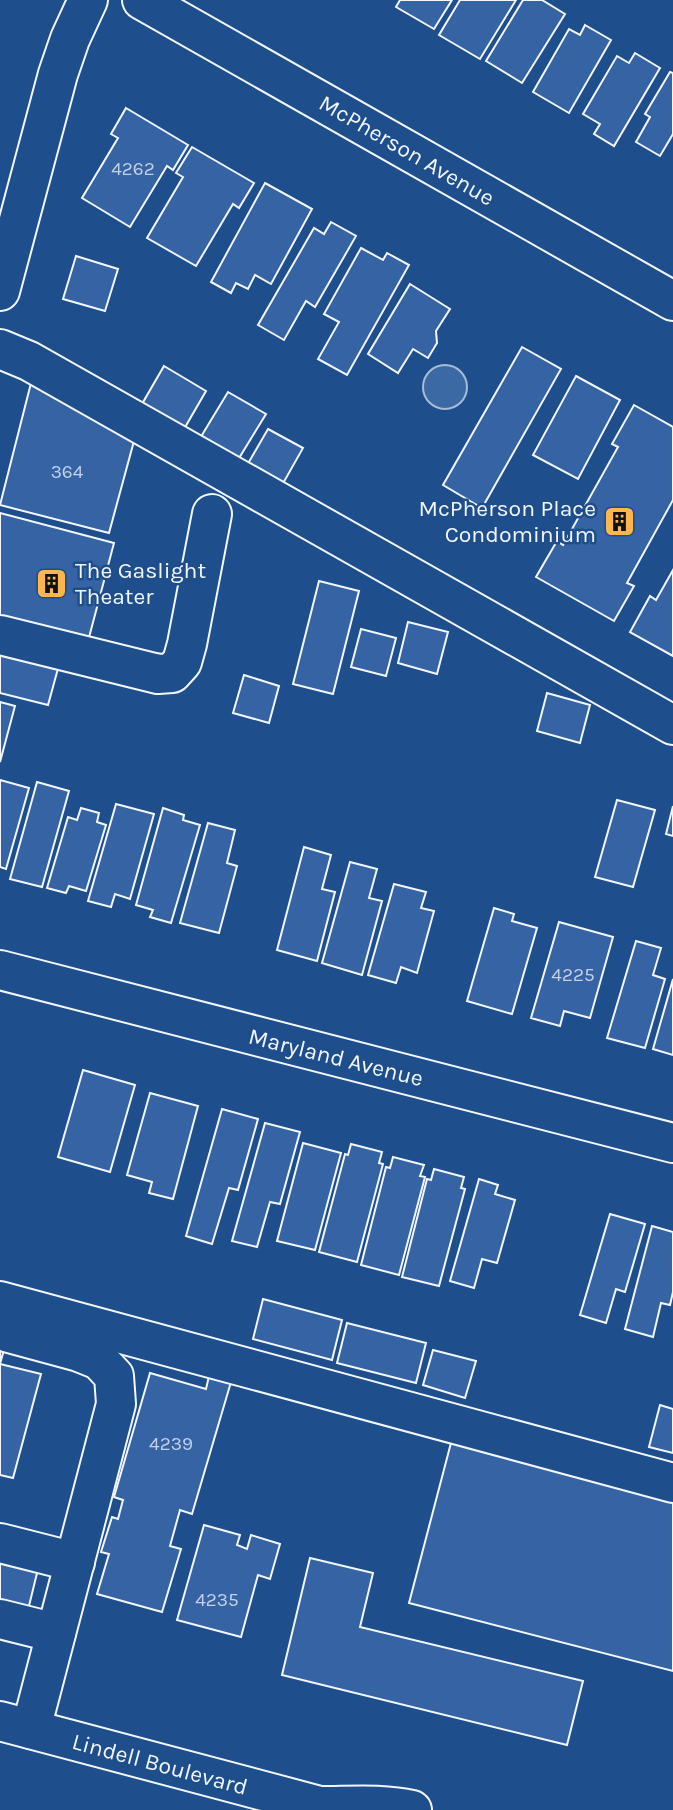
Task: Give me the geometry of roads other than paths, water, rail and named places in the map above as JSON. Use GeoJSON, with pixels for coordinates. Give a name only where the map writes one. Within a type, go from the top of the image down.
{"type":"FeatureCollection","features":[{"type":"Feature","properties":{"kind":"street"},"geometry":{"type":"LineString","coordinates":[[0,291],[58,74],[88,0]]}},
{"type":"Feature","properties":{"kind":"street","name":"McPherson Avenue"},"geometry":{"type":"LineString","coordinates":[[142,0],[673,301]]}},
{"type":"Feature","properties":{"kind":"street"},"geometry":{"type":"LineString","coordinates":[[0,349],[29,361],[673,725]]}},
{"type":"Feature","properties":{"kind":"street"},"geometry":{"type":"LineString","coordinates":[[0,635],[158,674],[172,673],[182,662],[187,644],[212,514]]}},
{"type":"Feature","properties":{"kind":"street","name":"Maryland Avenue"},"geometry":{"type":"LineString","coordinates":[[0,970],[673,1143]]}},
{"type":"Feature","properties":{"kind":"street"},"geometry":{"type":"LineString","coordinates":[[4,1317],[99,1360],[114,1376],[116,1404],[56,1633],[15,1725]]}},
{"type":"Feature","properties":{"kind":"street"},"geometry":{"type":"LineString","coordinates":[[4,1317],[673,1483]]}},
{"type":"Feature","properties":{"kind":"street"},"geometry":{"type":"LineString","coordinates":[[2,1549],[75,1562]]}},
{"type":"Feature","properties":{"kind":"street"},"geometry":{"type":"LineString","coordinates":[[0,1619],[56,1633]]}},
{"type":"Feature","properties":{"kind":"street","name":"Lindell Boulevard"},"geometry":{"type":"LineString","coordinates":[[15,1725],[323,1808],[401,1807],[412,1810]]}},
{"type":"Feature","properties":{"kind":"water"},"geometry":{"type":"Polygon","coordinates":[[[445,365],[461,371],[467,387],[461,403],[445,409],[429,403],[423,387],[429,371],[445,365]]]}},
{"type":"Feature","properties":{"kind":"place","name":"McPherson Place Condominium"},"geometry":{"type":"Point","coordinates":[619,521]}},
{"type":"Feature","properties":{"kind":"place","name":"The Gaslight Theater"},"geometry":{"type":"Point","coordinates":[52,583]}}]}
